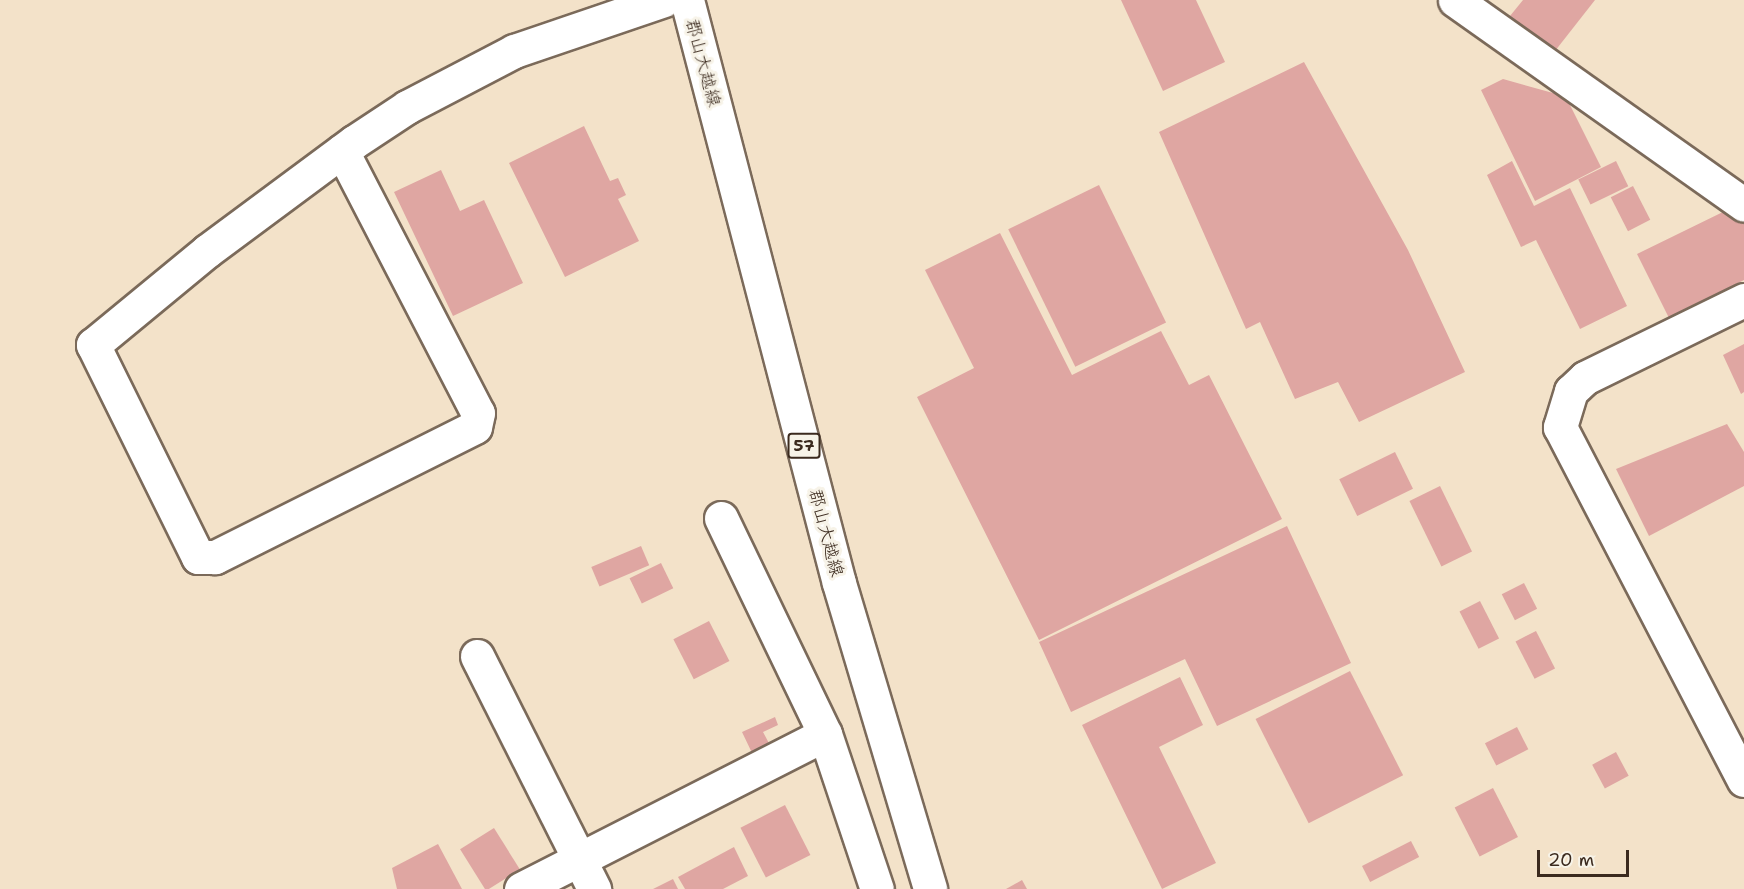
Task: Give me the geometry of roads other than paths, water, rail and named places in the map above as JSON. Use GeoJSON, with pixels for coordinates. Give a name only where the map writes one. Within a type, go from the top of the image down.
{"type":"FeatureCollection","features":[{"type":"Feature","properties":{"kind":"street"},"geometry":{"type":"LineString","coordinates":[[342,152],[478,413],[475,427],[214,557],[198,557],[83,339],[342,152],[407,107],[514,51],[664,0]]}},
{"type":"Feature","properties":{"kind":"street","name":"郡山大越線"},"geometry":{"type":"LineString","coordinates":[[687,0],[839,583],[930,889]]}},
{"type":"Feature","properties":{"kind":"street"},"geometry":{"type":"LineString","coordinates":[[1455,0],[1744,205]]}},
{"type":"Feature","properties":{"kind":"street"},"geometry":{"type":"LineString","coordinates":[[1744,300],[1586,378],[1571,391],[1560,427],[1744,780]]}},
{"type":"Feature","properties":{"kind":"street"},"geometry":{"type":"LineString","coordinates":[[720,518],[825,734],[877,889]]}},
{"type":"Feature","properties":{"kind":"street"},"geometry":{"type":"LineString","coordinates":[[477,656],[594,889]]}},
{"type":"Feature","properties":{"kind":"street"},"geometry":{"type":"LineString","coordinates":[[521,889],[825,734]]}}]}
